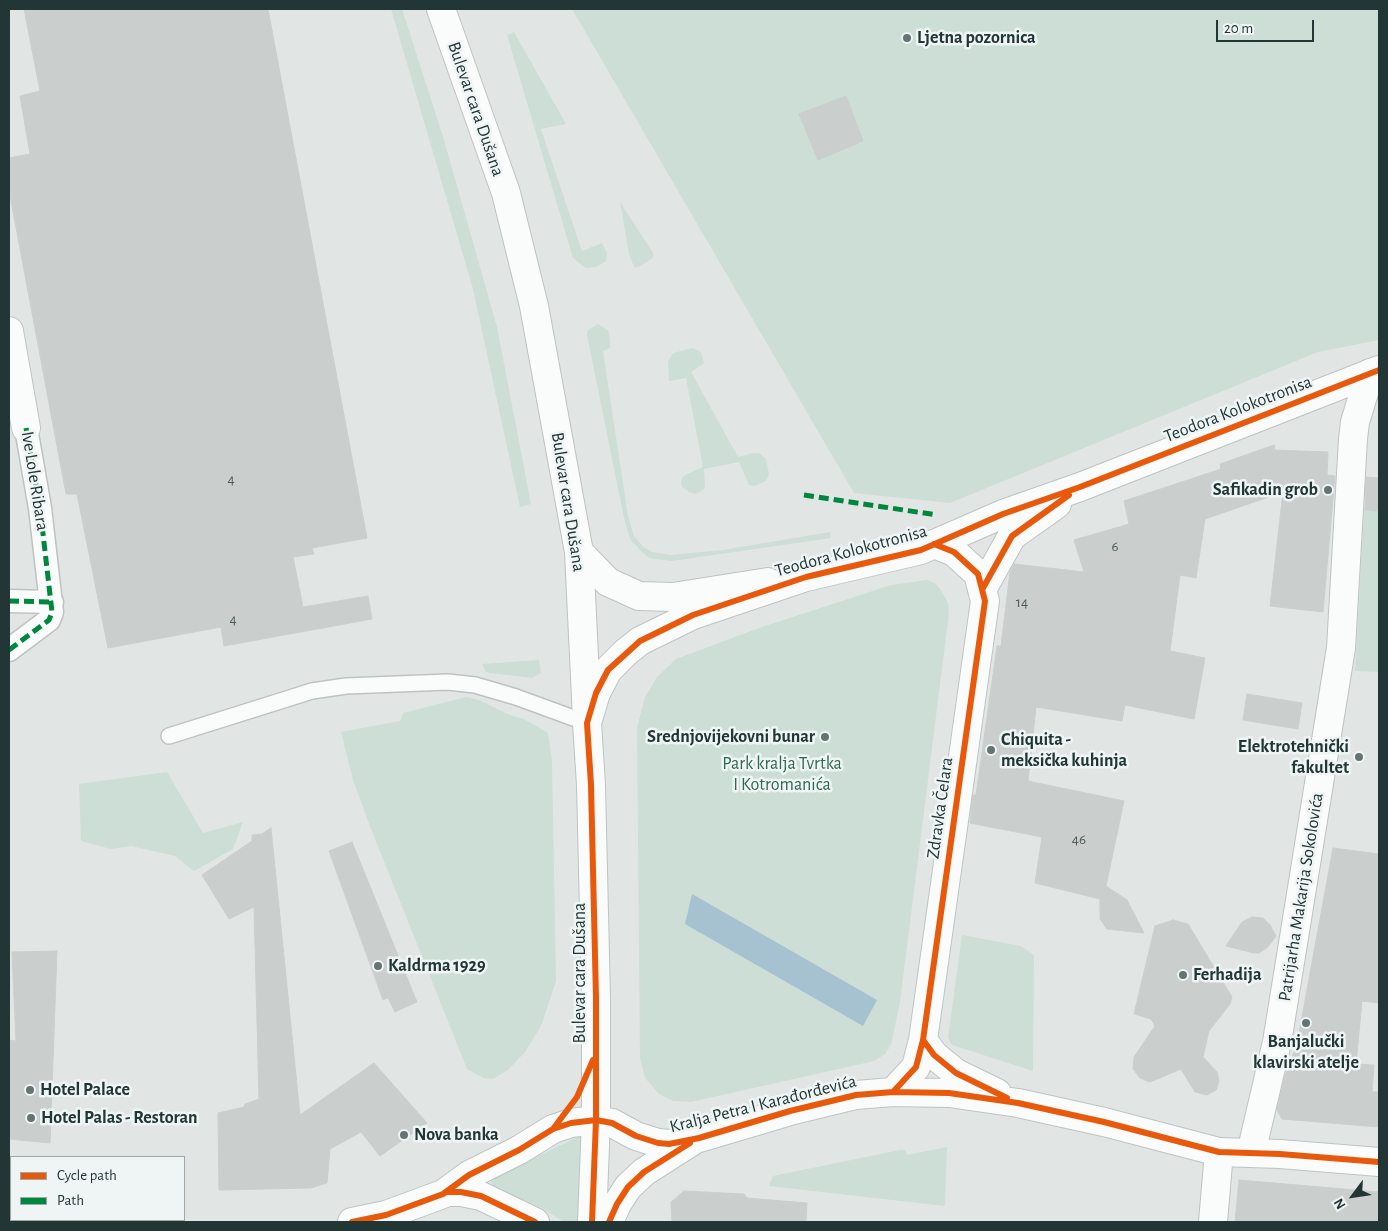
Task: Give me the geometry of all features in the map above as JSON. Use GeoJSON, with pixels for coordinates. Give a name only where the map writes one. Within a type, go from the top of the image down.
{"type":"FeatureCollection","features":[{"type":"Feature","properties":{"kind":"main road","name":"Bulevar cara Dušana"},"geometry":{"type":"LineString","coordinates":[[441,9],[501,178],[519,240],[534,306],[579,552],[591,785],[596,998],[596,1120],[592,1222]]}},
{"type":"Feature","properties":{"kind":"main road","name":"Ive Lole Ribara"},"geometry":{"type":"LineString","coordinates":[[9,332],[26,428]]}},
{"type":"Feature","properties":{"kind":"main road","name":"Teodora Kolokotronisa"},"geometry":{"type":"LineString","coordinates":[[579,552],[608,582],[639,596],[673,597],[806,576],[920,550],[1003,514],[1080,487],[1376,366]]}},
{"type":"Feature","properties":{"kind":"main road","name":"Patrijarha Makarija Sokolovića"},"geometry":{"type":"LineString","coordinates":[[1251,1153],[1277,1042],[1341,648],[1355,422],[1376,366]]}},
{"type":"Feature","properties":{"kind":"main road","name":"Teodora Kolokotronisa"},"geometry":{"type":"LineString","coordinates":[[983,588],[1012,536],[1080,487]]}},
{"type":"Feature","properties":{"kind":"main road","name":"Zdravka Čelara"},"geometry":{"type":"LineString","coordinates":[[893,1092],[916,1067],[923,1040],[985,600],[978,574],[965,560],[954,552],[934,544]]}},
{"type":"Feature","properties":{"kind":"main road","name":"Teodora Kolokotronisa"},"geometry":{"type":"LineString","coordinates":[[587,723],[596,694],[608,670],[640,641],[693,614],[806,576]]}},
{"type":"Feature","properties":{"kind":"main road","name":"Kralja Petra I Karađorđevića"},"geometry":{"type":"LineString","coordinates":[[923,1040],[934,1056],[956,1073],[1018,1103]]}},
{"type":"Feature","properties":{"kind":"main road","name":"Kralja Petra I Karađorđevića"},"geometry":{"type":"LineString","coordinates":[[352,1222],[386,1215],[448,1192],[469,1176],[519,1150],[553,1129],[571,1123],[596,1120],[612,1123],[636,1136],[658,1143],[699,1138],[856,1095],[893,1092],[949,1093],[1018,1103],[1104,1122],[1219,1152],[1379,1162]]}},
{"type":"Feature","properties":{"kind":"main road"},"geometry":{"type":"LineString","coordinates":[[609,1222],[617,1204],[628,1187],[644,1172],[699,1138]]}},
{"type":"Feature","properties":{"kind":"main road"},"geometry":{"type":"LineString","coordinates":[[1212,1222],[1219,1152]]}},
{"type":"Feature","properties":{"kind":"main road","name":"Kralja Petra I Karađorđevića"},"geometry":{"type":"LineString","coordinates":[[448,1192],[461,1192],[481,1196],[535,1222]]}},
{"type":"Feature","properties":{"kind":"street","name":"Ive Lole Ribara"},"geometry":{"type":"LineString","coordinates":[[26,428],[52,602]]}},
{"type":"Feature","properties":{"kind":"street"},"geometry":{"type":"LineString","coordinates":[[9,601],[52,602],[49,620],[9,650]]}},
{"type":"Feature","properties":{"kind":"lane"},"geometry":{"type":"LineString","coordinates":[[169,736],[312,691],[346,686],[448,682],[475,685],[516,697],[587,723]]}},
{"type":"Feature","properties":{"kind":"green space"},"geometry":{"type":"Polygon","coordinates":[[[391,9],[402,9],[444,140],[497,327],[531,504],[520,507],[473,289],[391,9]]]}},
{"type":"Feature","properties":{"kind":"green space"},"geometry":{"type":"Polygon","coordinates":[[[572,9],[1379,9],[1379,340],[1318,352],[950,503],[854,493],[572,9]]]}},
{"type":"Feature","properties":{"kind":"green space"},"geometry":{"type":"Polygon","coordinates":[[[514,32],[566,124],[541,129],[582,251],[602,243],[607,253],[606,261],[596,267],[586,268],[573,258],[507,35],[514,32]]]}},
{"type":"Feature","properties":{"kind":"green space"},"geometry":{"type":"Polygon","coordinates":[[[620,202],[653,253],[653,258],[638,267],[634,267],[629,254],[620,202]]]}},
{"type":"Feature","properties":{"kind":"green space"},"geometry":{"type":"Polygon","coordinates":[[[598,324],[608,330],[610,339],[610,348],[603,351],[628,516],[634,536],[643,547],[652,552],[670,555],[723,550],[830,532],[831,538],[672,561],[649,558],[641,551],[630,539],[624,518],[587,335],[588,330],[598,324]]]}},
{"type":"Feature","properties":{"kind":"green space"},"geometry":{"type":"Polygon","coordinates":[[[693,348],[701,352],[704,363],[691,372],[738,457],[759,453],[766,459],[769,474],[766,481],[754,486],[749,485],[739,462],[704,469],[705,487],[696,494],[682,487],[683,476],[703,467],[686,378],[669,381],[668,361],[673,353],[693,348]]]}},
{"type":"Feature","properties":{"kind":"green space"},"geometry":{"type":"Polygon","coordinates":[[[1364,510],[1379,511],[1379,672],[1355,671],[1364,510]]]}},
{"type":"Feature","properties":{"kind":"green space","name":"Park kralja Tvrtka I Kotromanića"},"geometry":{"type":"Polygon","coordinates":[[[927,580],[935,583],[941,590],[948,603],[949,613],[900,1002],[891,1045],[885,1054],[874,1061],[691,1102],[673,1101],[659,1094],[645,1078],[640,1058],[637,728],[645,697],[657,677],[676,659],[759,628],[891,585],[927,580]]]}},
{"type":"Feature","properties":{"kind":"green space"},"geometry":{"type":"Polygon","coordinates":[[[539,660],[541,673],[532,678],[486,672],[482,664],[539,660]]]}},
{"type":"Feature","properties":{"kind":"green space"},"geometry":{"type":"Polygon","coordinates":[[[466,697],[479,700],[510,715],[524,719],[548,733],[552,762],[556,981],[541,1026],[525,1052],[508,1070],[493,1079],[483,1078],[467,1069],[371,829],[353,780],[341,732],[400,721],[403,713],[466,697]]]}},
{"type":"Feature","properties":{"kind":"green space"},"geometry":{"type":"Polygon","coordinates":[[[167,772],[203,833],[243,822],[233,849],[194,871],[175,856],[131,846],[111,849],[81,841],[79,784],[167,772]]]}},
{"type":"Feature","properties":{"kind":"green space"},"geometry":{"type":"Polygon","coordinates":[[[962,935],[1021,946],[1034,955],[1033,1071],[952,1045],[948,1038],[962,935]]]}},
{"type":"Feature","properties":{"kind":"green space"},"geometry":{"type":"Polygon","coordinates":[[[580,1136],[586,1140],[581,1216],[578,1222],[564,1222],[540,1207],[493,1188],[491,1181],[505,1172],[580,1136]]]}},
{"type":"Feature","properties":{"kind":"green space"},"geometry":{"type":"Polygon","coordinates":[[[947,1147],[945,1206],[769,1186],[773,1176],[900,1150],[905,1150],[907,1155],[947,1147]]]}},
{"type":"Feature","properties":{"kind":"water"},"geometry":{"type":"Polygon","coordinates":[[[692,894],[877,1000],[863,1026],[685,924],[692,894]]]}},
{"type":"Feature","properties":{"kind":"building"},"geometry":{"type":"Polygon","coordinates":[[[24,9],[268,9],[367,538],[312,548],[314,554],[293,557],[303,607],[368,596],[372,619],[224,646],[221,627],[108,648],[77,494],[66,494],[9,190],[9,158],[30,154],[20,96],[40,91],[24,9]]]}},
{"type":"Feature","properties":{"kind":"building"},"geometry":{"type":"Polygon","coordinates":[[[846,96],[863,141],[818,160],[799,114],[846,96]]]}},
{"type":"Feature","properties":{"kind":"building"},"geometry":{"type":"Polygon","coordinates":[[[1274,445],[1275,450],[1328,452],[1327,475],[1335,476],[1323,612],[1270,606],[1283,492],[1205,519],[1196,578],[1180,575],[1170,651],[1205,658],[1194,719],[1125,705],[1122,721],[1036,707],[1028,781],[1124,801],[1106,886],[1127,900],[1144,933],[1107,929],[1100,919],[1100,899],[1035,883],[1042,837],[970,823],[973,795],[976,795],[997,646],[1001,646],[1010,572],[1014,564],[1084,572],[1074,540],[1129,524],[1124,501],[1221,469],[1220,464],[1274,445]]]}},
{"type":"Feature","properties":{"kind":"building"},"geometry":{"type":"Polygon","coordinates":[[[1366,477],[1379,478],[1379,511],[1365,510],[1366,477]]]}},
{"type":"Feature","properties":{"kind":"building"},"geometry":{"type":"Polygon","coordinates":[[[1247,694],[1302,703],[1298,729],[1243,720],[1247,694]]]}},
{"type":"Feature","properties":{"kind":"building"},"geometry":{"type":"Polygon","coordinates":[[[271,828],[300,1115],[374,1063],[427,1123],[380,1156],[361,1132],[330,1149],[327,1183],[311,1188],[219,1190],[218,1113],[244,1107],[245,1104],[259,1099],[254,907],[229,919],[202,875],[252,841],[252,835],[262,834],[271,828]]]}},
{"type":"Feature","properties":{"kind":"building"},"geometry":{"type":"Polygon","coordinates":[[[352,842],[417,1002],[395,1012],[388,998],[383,1000],[329,851],[352,842]]]}},
{"type":"Feature","properties":{"kind":"building"},"geometry":{"type":"Polygon","coordinates":[[[1333,848],[1379,854],[1379,1003],[1362,1001],[1356,1064],[1374,1065],[1372,1092],[1379,1092],[1379,1127],[1282,1119],[1277,1110],[1285,1076],[1297,1044],[1333,848]]]}},
{"type":"Feature","properties":{"kind":"building"},"geometry":{"type":"Polygon","coordinates":[[[1252,917],[1263,918],[1270,925],[1276,936],[1268,947],[1259,953],[1254,953],[1226,946],[1242,922],[1252,917]]]}},
{"type":"Feature","properties":{"kind":"building","name":"Ferhadija"},"geometry":{"type":"Polygon","coordinates":[[[1173,920],[1188,924],[1232,997],[1230,1004],[1209,1031],[1203,1057],[1217,1072],[1219,1081],[1216,1090],[1207,1095],[1195,1092],[1181,1069],[1150,1082],[1140,1078],[1133,1069],[1134,1057],[1155,1026],[1151,1019],[1134,1014],[1155,926],[1173,920]]]}},
{"type":"Feature","properties":{"kind":"building","name":"Hotel Palace"},"geometry":{"type":"Polygon","coordinates":[[[57,951],[50,1143],[9,1139],[9,1040],[16,1041],[12,952],[57,951]]]}},
{"type":"Feature","properties":{"kind":"building"},"geometry":{"type":"Polygon","coordinates":[[[1239,1180],[1379,1192],[1379,1222],[1235,1222],[1239,1180]]]}},
{"type":"Feature","properties":{"kind":"building"},"geometry":{"type":"Polygon","coordinates":[[[684,1191],[744,1194],[747,1198],[807,1203],[806,1222],[672,1222],[671,1202],[684,1191]]]}},
{"type":"Feature","properties":{"kind":"marked path"},"geometry":{"type":"LineString","coordinates":[[9,650],[49,620],[52,612],[40,508],[26,428]]}},
{"type":"Feature","properties":{"kind":"marked path"},"geometry":{"type":"LineString","coordinates":[[804,495],[937,515]]}},
{"type":"Feature","properties":{"kind":"marked path"},"geometry":{"type":"LineString","coordinates":[[9,601],[52,602]]}},
{"type":"Feature","properties":{"kind":"cycle path"},"geometry":{"type":"LineString","coordinates":[[592,1222],[596,1120],[596,998],[591,785],[587,723],[596,693],[608,670],[640,641],[693,615],[806,577],[921,550],[1003,514],[1080,487],[1379,370]]}},
{"type":"Feature","properties":{"kind":"cycle path"},"geometry":{"type":"LineString","coordinates":[[983,588],[1012,536],[1069,495]]}},
{"type":"Feature","properties":{"kind":"cycle path"},"geometry":{"type":"LineString","coordinates":[[893,1092],[916,1067],[923,1040],[985,601],[978,574],[954,552],[934,544]]}},
{"type":"Feature","properties":{"kind":"cycle path"},"geometry":{"type":"LineString","coordinates":[[923,1040],[934,1055],[956,1073],[1007,1098]]}},
{"type":"Feature","properties":{"kind":"cycle path"},"geometry":{"type":"LineString","coordinates":[[553,1129],[577,1097],[593,1060]]}},
{"type":"Feature","properties":{"kind":"cycle path"},"geometry":{"type":"LineString","coordinates":[[352,1222],[386,1215],[443,1194],[469,1175],[519,1150],[553,1129],[571,1123],[596,1120],[612,1123],[636,1136],[658,1143],[669,1144],[699,1138],[790,1111],[856,1095],[893,1092],[949,1093],[1018,1103],[1104,1122],[1219,1152],[1280,1154],[1379,1162]]}},
{"type":"Feature","properties":{"kind":"cycle path"},"geometry":{"type":"LineString","coordinates":[[609,1222],[617,1204],[628,1187],[644,1172],[690,1143]]}},
{"type":"Feature","properties":{"kind":"cycle path"},"geometry":{"type":"LineString","coordinates":[[448,1192],[461,1192],[481,1196],[535,1222]]}},
{"type":"Feature","properties":{"kind":"place","name":"Ljetna pozornica"},"geometry":{"type":"Point","coordinates":[907,38]}},
{"type":"Feature","properties":{"kind":"place","name":"Safikadin grob"},"geometry":{"type":"Point","coordinates":[1328,490]}},
{"type":"Feature","properties":{"kind":"place","name":"Srednjovijekovni bunar"},"geometry":{"type":"Point","coordinates":[825,737]}},
{"type":"Feature","properties":{"kind":"place","name":"Chiquita - meksička kuhinja"},"geometry":{"type":"Point","coordinates":[991,750]}},
{"type":"Feature","properties":{"kind":"place","name":"Elektrotehnički fakultet"},"geometry":{"type":"Point","coordinates":[1359,757]}},
{"type":"Feature","properties":{"kind":"place","name":"Kaldrma 1929"},"geometry":{"type":"Point","coordinates":[378,966]}},
{"type":"Feature","properties":{"kind":"place","name":"Ferhadija"},"geometry":{"type":"Point","coordinates":[1183,975]}},
{"type":"Feature","properties":{"kind":"place","name":"Banjalučki klavirski atelje"},"geometry":{"type":"Point","coordinates":[1306,1023]}},
{"type":"Feature","properties":{"kind":"place","name":"Hotel Palace"},"geometry":{"type":"Point","coordinates":[30,1090]}},
{"type":"Feature","properties":{"kind":"place","name":"Hotel Palas - Restoran"},"geometry":{"type":"Point","coordinates":[31,1118]}},
{"type":"Feature","properties":{"kind":"place","name":"Nova banka"},"geometry":{"type":"Point","coordinates":[404,1135]}}]}
